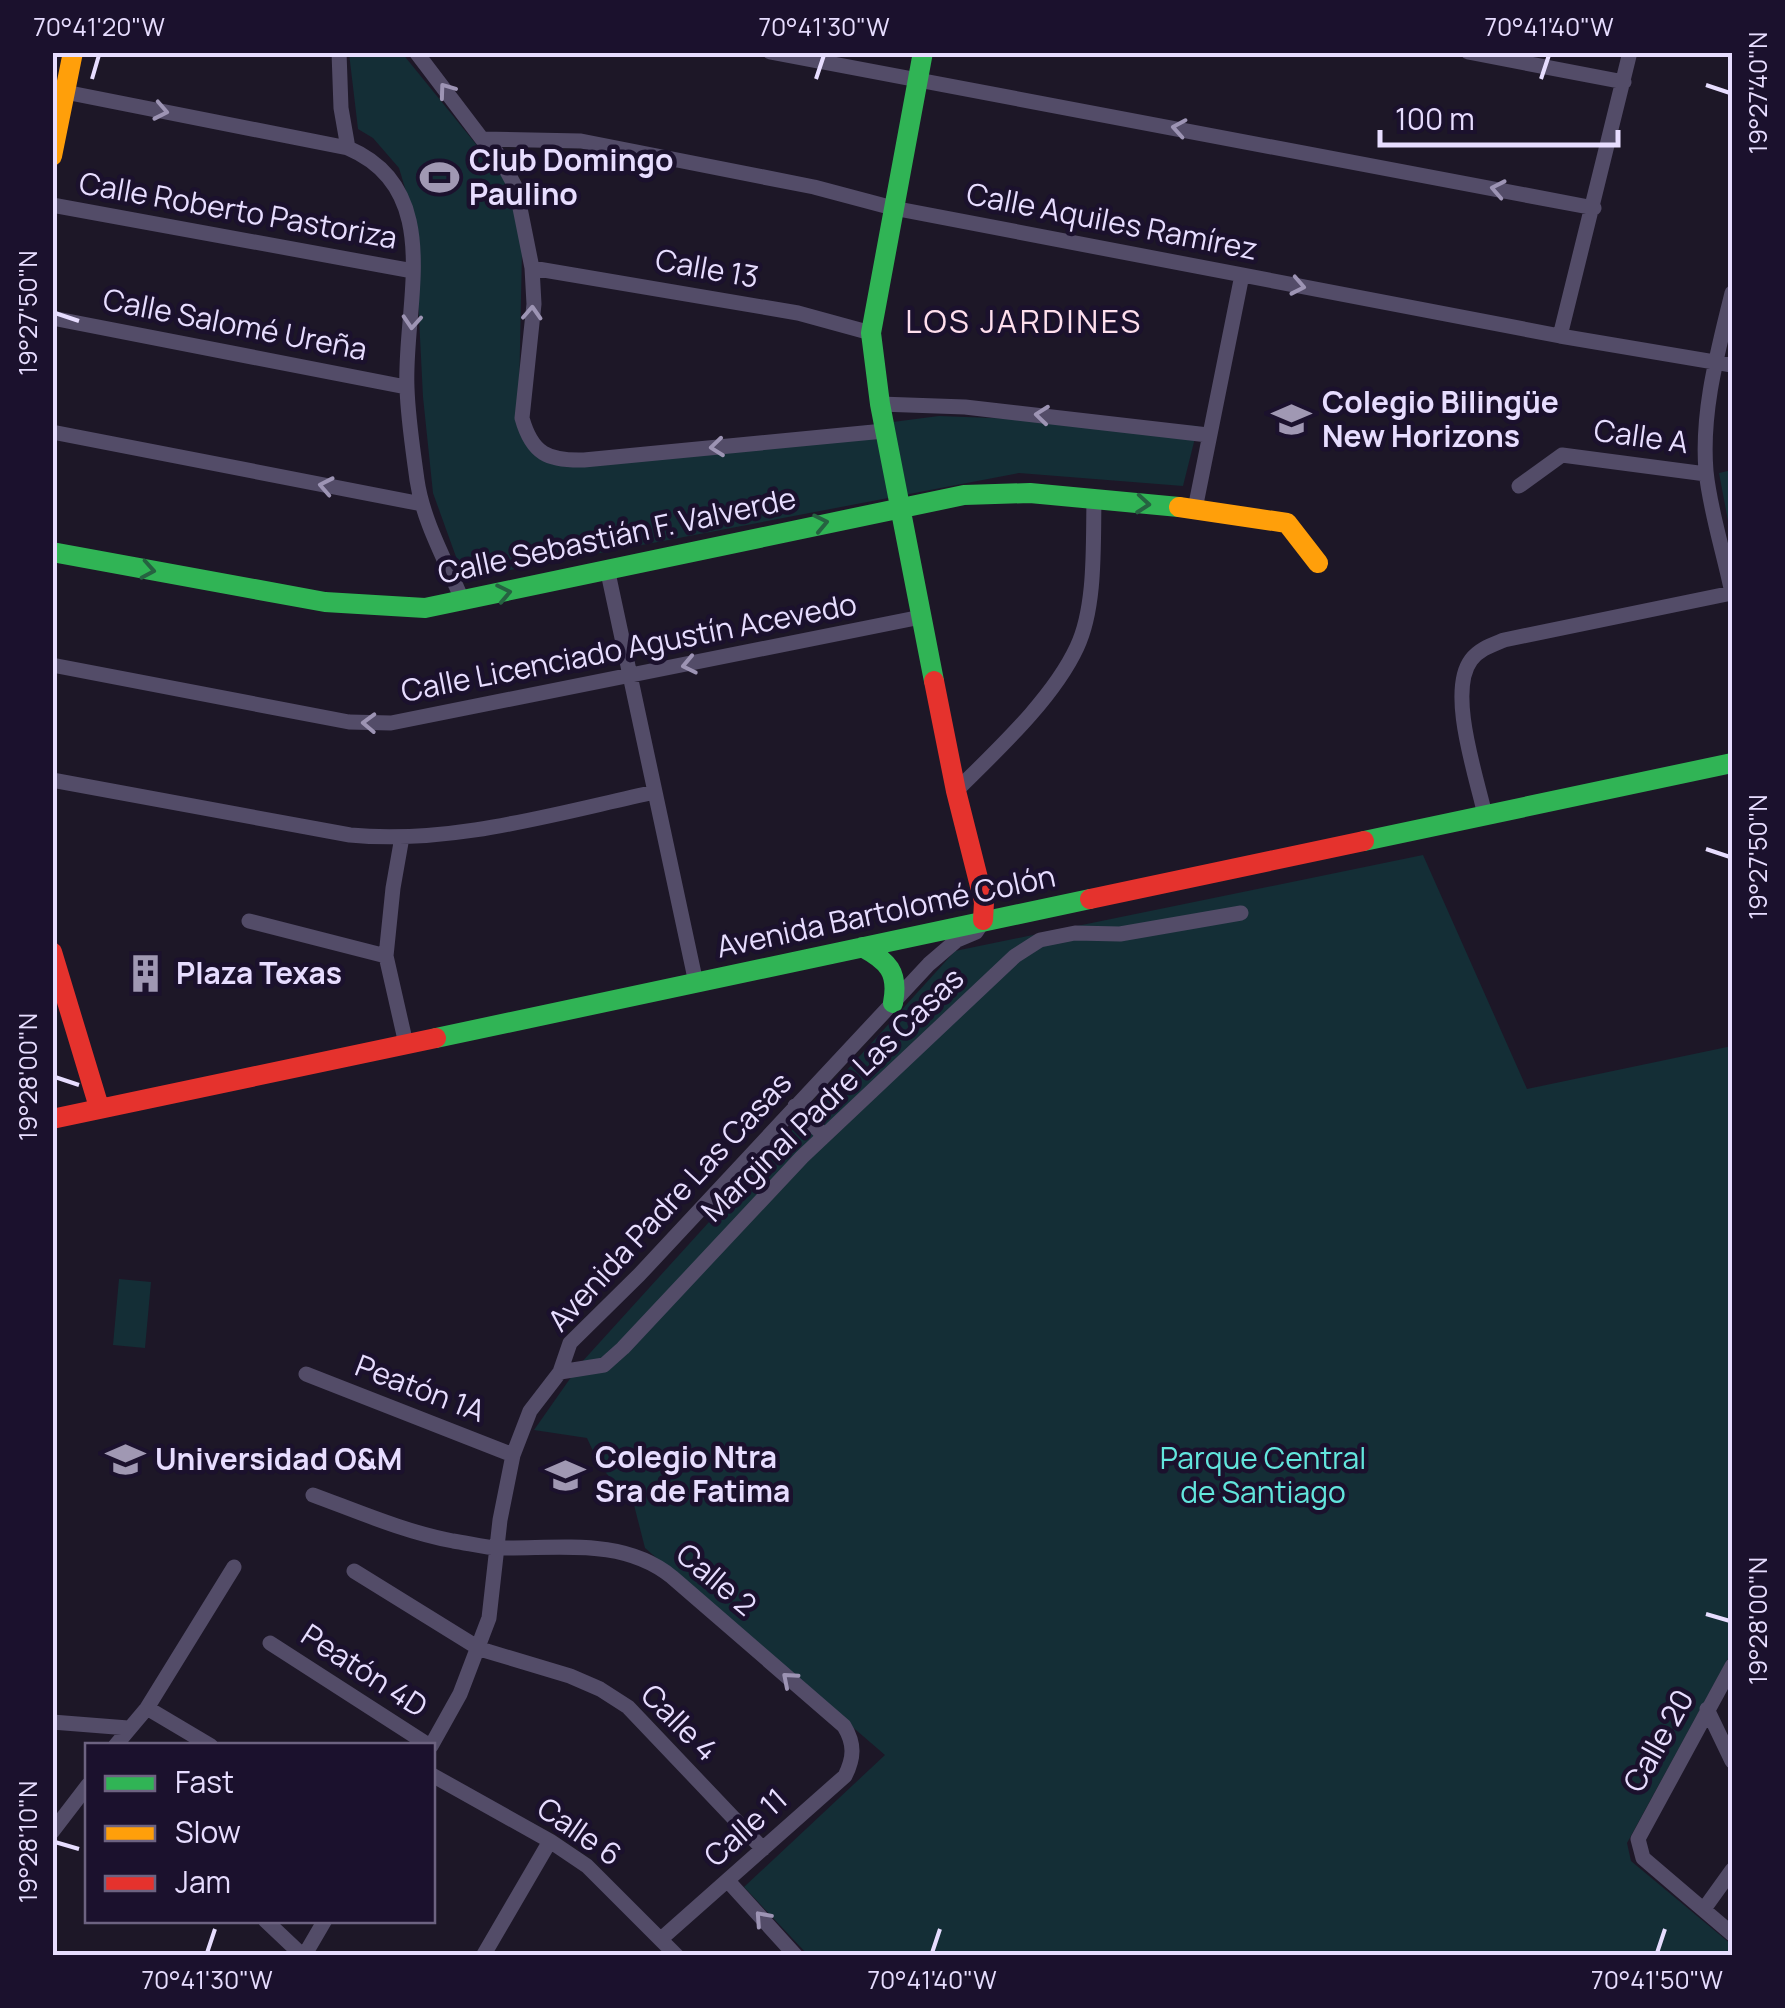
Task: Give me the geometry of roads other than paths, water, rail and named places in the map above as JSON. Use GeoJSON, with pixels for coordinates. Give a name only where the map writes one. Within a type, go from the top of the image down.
{"type":"FeatureCollection","features":[{"type":"Feature","properties":{"kind":"main road"},"geometry":{"type":"LineString","coordinates":[[52,156],[72,52]]}},
{"type":"Feature","properties":{"kind":"main road"},"geometry":{"type":"LineString","coordinates":[[923,52],[871,333],[884,431],[956,791],[984,902],[983,920]]}},
{"type":"Feature","properties":{"kind":"main road","name":"Calle Sebastián F. Valverde"},"geometry":{"type":"LineString","coordinates":[[52,552],[324,602],[425,608],[899,507],[964,495],[1030,493],[1195,509],[1287,523],[1318,563]]}},
{"type":"Feature","properties":{"kind":"main road","name":"Avenida Bartolomé Colón"},"geometry":{"type":"LineString","coordinates":[[52,1119],[1732,763]]}},
{"type":"Feature","properties":{"kind":"main road"},"geometry":{"type":"LineString","coordinates":[[862,947],[890,964],[896,976],[893,1002]]}},
{"type":"Feature","properties":{"kind":"main road"},"geometry":{"type":"LineString","coordinates":[[52,952],[99,1107]]}},
{"type":"Feature","properties":{"kind":"street"},"geometry":{"type":"LineString","coordinates":[[338,52],[348,148]]}},
{"type":"Feature","properties":{"kind":"street"},"geometry":{"type":"LineString","coordinates":[[416,52],[482,139],[498,153],[516,188],[532,268],[534,304],[522,418],[527,436],[544,455],[584,460],[884,431]]}},
{"type":"Feature","properties":{"kind":"street"},"geometry":{"type":"LineString","coordinates":[[770,52],[1594,208]]}},
{"type":"Feature","properties":{"kind":"street"},"geometry":{"type":"LineString","coordinates":[[1468,52],[1624,82]]}},
{"type":"Feature","properties":{"kind":"street"},"geometry":{"type":"LineString","coordinates":[[1560,336],[1630,52]]}},
{"type":"Feature","properties":{"kind":"street"},"geometry":{"type":"LineString","coordinates":[[65,92],[348,148],[382,167],[398,187],[409,223],[413,270],[406,387],[422,504],[464,602]]}},
{"type":"Feature","properties":{"kind":"street","name":"Calle Aquiles Ramírez"},"geometry":{"type":"LineString","coordinates":[[482,139],[581,141],[893,208],[1560,336],[1724,363]]}},
{"type":"Feature","properties":{"kind":"street","name":"Calle Roberto Pastoriza"},"geometry":{"type":"LineString","coordinates":[[52,204],[413,270]]}},
{"type":"Feature","properties":{"kind":"street","name":"Calle 13"},"geometry":{"type":"LineString","coordinates":[[532,268],[798,313],[871,333]]}},
{"type":"Feature","properties":{"kind":"street"},"geometry":{"type":"LineString","coordinates":[[1195,509],[1242,275]]}},
{"type":"Feature","properties":{"kind":"street"},"geometry":{"type":"LineString","coordinates":[[1485,815],[1461,700],[1463,680],[1472,657],[1504,640],[1732,593],[1706,474],[1706,420],[1724,363],[1732,294]]}},
{"type":"Feature","properties":{"kind":"street","name":"Calle Salomé Ureña"},"geometry":{"type":"LineString","coordinates":[[52,318],[406,387]]}},
{"type":"Feature","properties":{"kind":"street"},"geometry":{"type":"LineString","coordinates":[[880,404],[966,407],[1208,435]]}},
{"type":"Feature","properties":{"kind":"street"},"geometry":{"type":"LineString","coordinates":[[52,432],[422,504]]}},
{"type":"Feature","properties":{"kind":"street","name":"Calle A"},"geometry":{"type":"LineString","coordinates":[[1519,486],[1562,454],[1706,474]]}},
{"type":"Feature","properties":{"kind":"street"},"geometry":{"type":"LineString","coordinates":[[956,791],[1047,692],[1077,646],[1092,569],[1094,500]]}},
{"type":"Feature","properties":{"kind":"street"},"geometry":{"type":"LineString","coordinates":[[607,568],[696,983]]}},
{"type":"Feature","properties":{"kind":"street","name":"Calle Licenciado Agustín Acevedo"},"geometry":{"type":"LineString","coordinates":[[52,665],[370,724],[411,721],[921,617]]}},
{"type":"Feature","properties":{"kind":"street"},"geometry":{"type":"LineString","coordinates":[[52,780],[350,835],[402,837],[499,825],[656,792]]}},
{"type":"Feature","properties":{"kind":"street"},"geometry":{"type":"LineString","coordinates":[[402,837],[386,956],[406,1044]]}},
{"type":"Feature","properties":{"kind":"street"},"geometry":{"type":"LineString","coordinates":[[1060,905],[1084,933]]}},
{"type":"Feature","properties":{"kind":"street","name":"Marginal Padre Las Casas"},"geometry":{"type":"LineString","coordinates":[[560,1372],[604,1365],[824,1136],[1015,956],[1040,940],[1084,933],[1120,934],[1241,913]]}},
{"type":"Feature","properties":{"kind":"street","name":"Avenida Padre Las Casas"},"geometry":{"type":"LineString","coordinates":[[432,1743],[460,1694],[490,1618],[502,1503],[513,1455],[530,1411],[560,1372],[570,1343],[942,951],[976,932],[983,920]]}},
{"type":"Feature","properties":{"kind":"street"},"geometry":{"type":"LineString","coordinates":[[249,921],[386,956]]}},
{"type":"Feature","properties":{"kind":"street"},"geometry":{"type":"LineString","coordinates":[[795,1106],[824,1136]]}},
{"type":"Feature","properties":{"kind":"street","name":"Peatón 1A"},"geometry":{"type":"LineString","coordinates":[[306,1374],[513,1455]]}},
{"type":"Feature","properties":{"kind":"street","name":"Calle 2"},"geometry":{"type":"LineString","coordinates":[[312,1495],[412,1531],[498,1548],[606,1550],[642,1557],[844,1726],[853,1750]]}},
{"type":"Feature","properties":{"kind":"street"},"geometry":{"type":"LineString","coordinates":[[118,1743],[147,1708],[234,1566]]}},
{"type":"Feature","properties":{"kind":"street","name":"Calle 4"},"geometry":{"type":"LineString","coordinates":[[354,1570],[480,1649],[570,1676],[628,1707],[762,1849]]}},
{"type":"Feature","properties":{"kind":"street","name":"Peatón 4D"},"geometry":{"type":"LineString","coordinates":[[270,1644],[425,1743]]}},
{"type":"Feature","properties":{"kind":"street","name":"Calle 20"},"geometry":{"type":"LineString","coordinates":[[1704,1910],[1644,1858],[1638,1844],[1641,1830],[1732,1666]]}},
{"type":"Feature","properties":{"kind":"street"},"geometry":{"type":"LineString","coordinates":[[147,1708],[206,1743]]}},
{"type":"Feature","properties":{"kind":"street"},"geometry":{"type":"LineString","coordinates":[[1707,1709],[1732,1761]]}},
{"type":"Feature","properties":{"kind":"street"},"geometry":{"type":"LineString","coordinates":[[52,1722],[128,1728]]}},
{"type":"Feature","properties":{"kind":"street","name":"Calle 11"},"geometry":{"type":"LineString","coordinates":[[661,1938],[845,1776],[853,1750]]}},
{"type":"Feature","properties":{"kind":"street","name":"Calle 6"},"geometry":{"type":"LineString","coordinates":[[435,1777],[550,1841],[614,1889],[677,1956]]}},
{"type":"Feature","properties":{"kind":"street"},"geometry":{"type":"LineString","coordinates":[[52,1832],[85,1789]]}},
{"type":"Feature","properties":{"kind":"street"},"geometry":{"type":"LineString","coordinates":[[483,1956],[550,1841]]}},
{"type":"Feature","properties":{"kind":"street"},"geometry":{"type":"LineString","coordinates":[[1732,1870],[1704,1910],[1732,1934]]}},
{"type":"Feature","properties":{"kind":"street"},"geometry":{"type":"LineString","coordinates":[[728,1881],[796,1956]]}},
{"type":"Feature","properties":{"kind":"street"},"geometry":{"type":"LineString","coordinates":[[267,1923],[304,1956],[323,1923]]}},
{"type":"Feature","properties":{"kind":"place","name":"Club Domingo Paulino"},"geometry":{"type":"Point","coordinates":[439,178]}},
{"type":"Feature","properties":{"kind":"place","name":"Colegio Bilingüe New Horizons"},"geometry":{"type":"Point","coordinates":[1292,420]}},
{"type":"Feature","properties":{"kind":"place","name":"Plaza Texas"},"geometry":{"type":"Point","coordinates":[146,974]}},
{"type":"Feature","properties":{"kind":"place","name":"Universidad O&M"},"geometry":{"type":"Point","coordinates":[125,1460]}},
{"type":"Feature","properties":{"kind":"place","name":"Colegio Ntra Sra de Fatima"},"geometry":{"type":"Point","coordinates":[565,1475]}},
{"type":"Feature","properties":{"kind":"district","name":"LOS JARDINES"},"geometry":{"type":"Point","coordinates":[1024,322]}},
{"type":"Feature","properties":{"kind":"park label","name":"Parque Central de Santiago"},"geometry":{"type":"Point","coordinates":[1263,1476]}}]}
